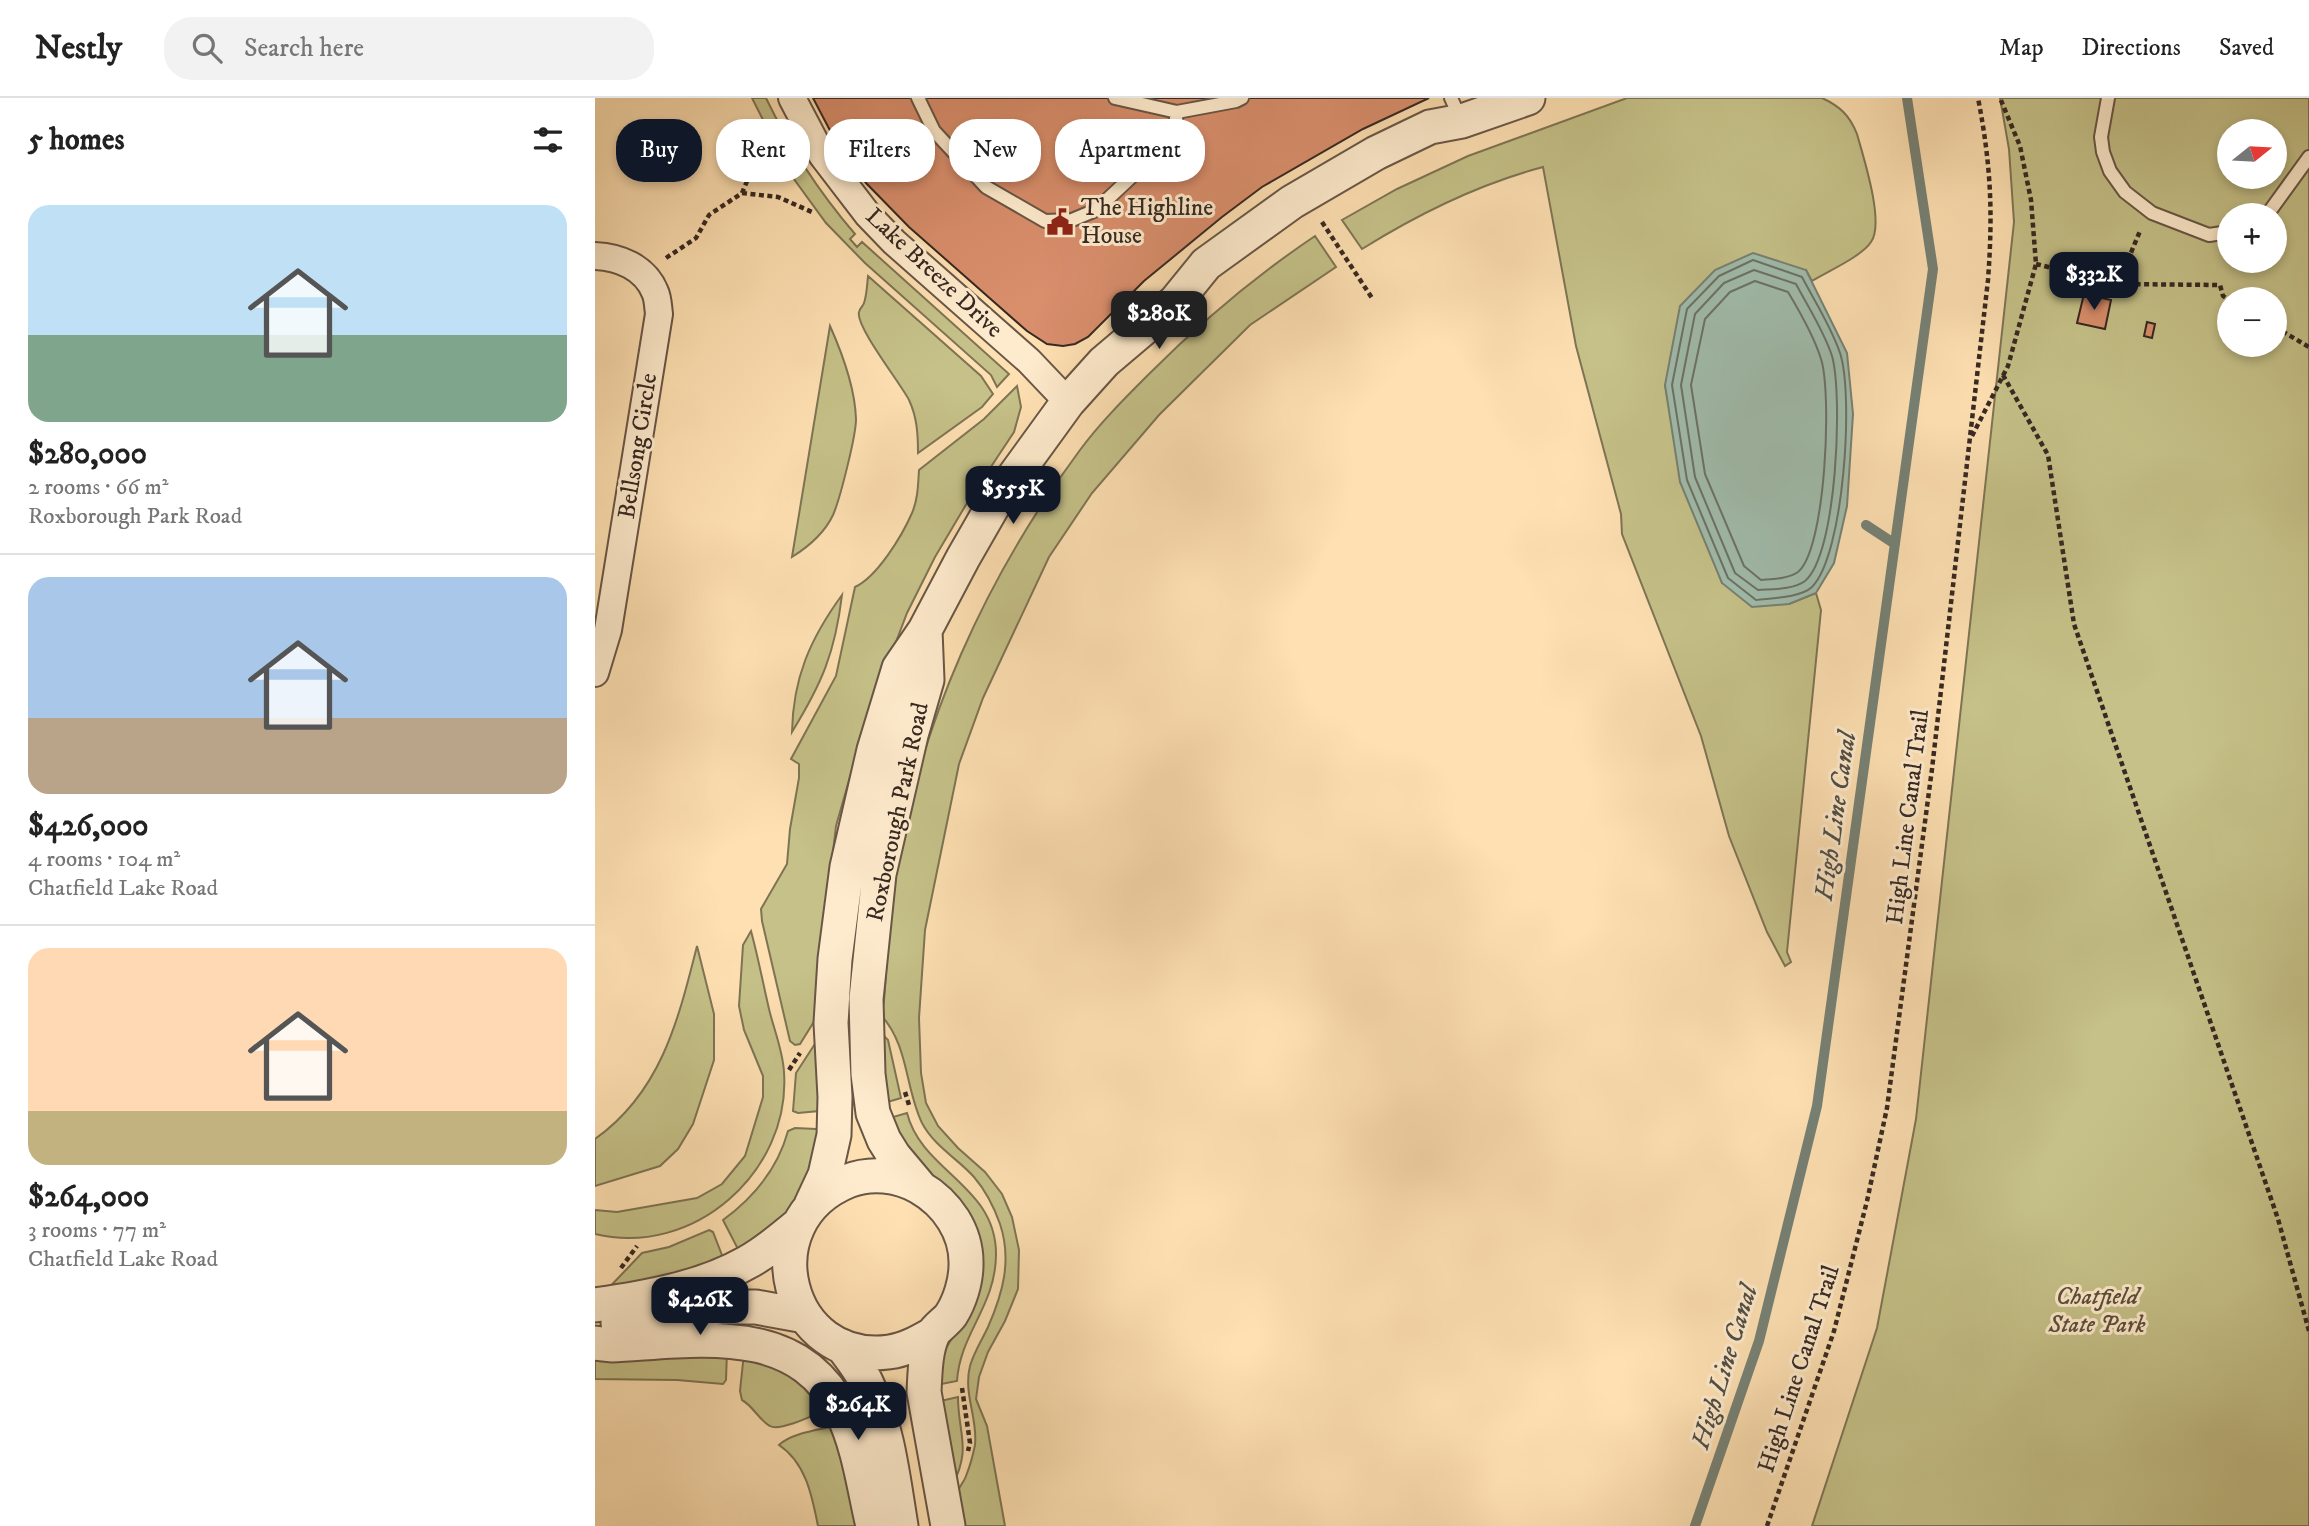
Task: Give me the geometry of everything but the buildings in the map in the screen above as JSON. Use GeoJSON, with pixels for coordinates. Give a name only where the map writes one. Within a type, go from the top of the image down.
{"type":"FeatureCollection","features":[{"type":"Feature","properties":{"kind":"street","name":"Lake Breeze Drive"},"geometry":{"type":"LineString","coordinates":[[792,98],[822,155],[868,215],[894,242],[1029,361],[1068,402]]}},
{"type":"Feature","properties":{"kind":"street","name":"Roxborough Park Road"},"geometry":{"type":"LineString","coordinates":[[595,1305],[710,1279],[754,1259],[805,1215],[825,1174],[835,1127],[831,998],[847,867],[874,750],[899,668],[925,630],[989,513],[1068,402],[1104,362],[1176,301],[1206,264],[1255,227],[1304,195],[1376,153],[1430,127],[1456,109],[1528,98]]}},
{"type":"Feature","properties":{"kind":"street"},"geometry":{"type":"LineString","coordinates":[[595,256],[616,257],[640,271]]}},
{"type":"Feature","properties":{"kind":"street","name":"Bellsong Circle"},"geometry":{"type":"LineString","coordinates":[[595,673],[608,629],[659,314],[655,291],[640,271]]}},
{"type":"Feature","properties":{"kind":"street","name":"Roxborough Park Road"},"geometry":{"type":"LineString","coordinates":[[921,1188],[894,1156],[873,1113],[868,1074],[866,999],[879,874],[908,748],[927,680],[925,630]]}},
{"type":"Feature","properties":{"kind":"street"},"geometry":{"type":"LineString","coordinates":[[883,1175],[909,1181],[921,1188],[932,1194],[951,1214],[962,1238],[967,1264],[962,1290],[951,1315],[933,1334],[912,1346],[889,1352],[865,1352],[842,1346],[821,1333],[805,1316],[794,1295],[789,1271],[790,1247],[805,1215],[832,1188],[856,1178],[883,1175]]}},
{"type":"Feature","properties":{"kind":"street"},"geometry":{"type":"LineString","coordinates":[[595,1327],[721,1307],[756,1307],[805,1316]]}},
{"type":"Feature","properties":{"kind":"street"},"geometry":{"type":"LineString","coordinates":[[933,1334],[925,1370],[924,1392],[948,1526]]}},
{"type":"Feature","properties":{"kind":"street"},"geometry":{"type":"LineString","coordinates":[[595,1343],[611,1345],[737,1340],[780,1351],[798,1362],[830,1390],[843,1414],[859,1464],[873,1526]]}},
{"type":"Feature","properties":{"kind":"street"},"geometry":{"type":"LineString","coordinates":[[842,1346],[865,1381],[876,1405],[887,1447],[901,1526]]}},
{"type":"Feature","properties":{"kind":"lane"},"geometry":{"type":"LineString","coordinates":[[918,98],[934,131],[986,187],[1045,221],[1072,220],[1096,210],[1173,138],[1177,112]]}},
{"type":"Feature","properties":{"kind":"lane"},"geometry":{"type":"LineString","coordinates":[[1115,98],[1177,112],[1242,98]]}},
{"type":"Feature","properties":{"kind":"lane"},"geometry":{"type":"LineString","coordinates":[[2108,98],[2101,137],[2103,152],[2110,172],[2125,192],[2152,214],[2209,235],[2217,234]]}},
{"type":"Feature","properties":{"kind":"lane"},"geometry":{"type":"LineString","coordinates":[[2276,203],[2309,157]]}},
{"type":"Feature","properties":{"kind":"path","name":"High Line Canal Trail"},"geometry":{"type":"LineString","coordinates":[[1766,1526],[1834,1331],[1887,1108],[1932,769],[1986,306],[1992,216],[1988,147],[1977,98]]}},
{"type":"Feature","properties":{"kind":"path"},"geometry":{"type":"LineString","coordinates":[[1971,439],[2008,366],[2036,264],[2031,200],[2020,146],[2000,98]]}},
{"type":"Feature","properties":{"kind":"path"},"geometry":{"type":"LineString","coordinates":[[640,271],[660,262],[696,238],[709,215],[743,193],[747,182]]}},
{"type":"Feature","properties":{"kind":"path"},"geometry":{"type":"LineString","coordinates":[[743,193],[778,197],[811,212]]}},
{"type":"Feature","properties":{"kind":"path"},"geometry":{"type":"LineString","coordinates":[[1304,195],[1372,298]]}},
{"type":"Feature","properties":{"kind":"path"},"geometry":{"type":"LineString","coordinates":[[2118,284],[2139,233],[2152,214]]}},
{"type":"Feature","properties":{"kind":"path"},"geometry":{"type":"LineString","coordinates":[[2036,264],[2118,284],[2221,287]]}},
{"type":"Feature","properties":{"kind":"path"},"geometry":{"type":"LineString","coordinates":[[2287,334],[2309,347]]}},
{"type":"Feature","properties":{"kind":"path"},"geometry":{"type":"LineString","coordinates":[[2003,375],[2048,455],[2074,624],[2273,1206],[2309,1331]]}},
{"type":"Feature","properties":{"kind":"green space"},"geometry":{"type":"Polygon","coordinates":[[[752,98],[766,98],[777,119],[763,119],[752,98]]]}},
{"type":"Feature","properties":{"kind":"green space"},"geometry":{"type":"Polygon","coordinates":[[[1627,98],[1822,98],[1844,112],[1857,134],[1874,205],[1875,233],[1866,248],[1812,281],[1806,270],[1665,385],[1689,486],[1722,583],[1789,604],[1816,593],[1821,610],[1787,952],[1791,962],[1785,966],[1767,932],[1729,836],[1701,736],[1622,534],[1621,514],[1576,346],[1543,167],[1449,201],[1362,249],[1342,220],[1397,189],[1468,156],[1627,98]]]}},
{"type":"Feature","properties":{"kind":"green space","name":"Chatfield State Park"},"geometry":{"type":"Polygon","coordinates":[[[2000,98],[2309,98],[2309,1526],[1812,1526],[1877,1328],[1916,1119],[2014,222],[2009,149],[2000,98]]]}},
{"type":"Feature","properties":{"kind":"green space"},"geometry":{"type":"Polygon","coordinates":[[[810,175],[855,234],[850,239],[857,247],[862,242],[1009,374],[997,387],[991,375],[865,263],[826,223],[796,182],[810,182],[810,175]]]}},
{"type":"Feature","properties":{"kind":"green space"},"geometry":{"type":"Polygon","coordinates":[[[1315,236],[1336,267],[1250,325],[1159,415],[1092,493],[1049,557],[983,698],[959,764],[925,930],[919,1018],[921,1073],[926,1103],[938,1126],[985,1172],[1002,1194],[1012,1217],[1019,1250],[1018,1289],[988,1352],[979,1377],[976,1399],[987,1426],[1005,1526],[961,1526],[956,1495],[965,1478],[975,1445],[968,1376],[1002,1289],[1005,1250],[1000,1224],[982,1188],[968,1170],[933,1139],[922,1123],[897,1040],[881,1015],[895,880],[921,765],[961,654],[987,600],[1046,498],[1080,450],[1121,402],[1187,337],[1249,284],[1315,236]]]}},
{"type":"Feature","properties":{"kind":"green space"},"geometry":{"type":"Polygon","coordinates":[[[868,276],[981,376],[993,394],[982,407],[918,453],[914,413],[909,400],[871,342],[860,319],[859,312],[865,300],[868,276]]]}},
{"type":"Feature","properties":{"kind":"green space"},"geometry":{"type":"Polygon","coordinates":[[[830,326],[851,383],[855,427],[840,496],[833,515],[815,539],[792,557],[830,326]]]}},
{"type":"Feature","properties":{"kind":"green space"},"geometry":{"type":"Polygon","coordinates":[[[1017,386],[1021,407],[1014,432],[935,557],[907,613],[865,724],[836,826],[823,938],[820,1012],[800,1044],[795,1045],[790,1041],[761,909],[787,864],[799,778],[799,764],[791,759],[836,676],[855,587],[880,565],[902,533],[915,502],[919,470],[984,419],[1017,386]]]}},
{"type":"Feature","properties":{"kind":"green space"},"geometry":{"type":"Polygon","coordinates":[[[842,595],[826,667],[792,732],[796,694],[805,660],[821,627],[842,595]]]}},
{"type":"Feature","properties":{"kind":"green space"},"geometry":{"type":"Polygon","coordinates":[[[751,931],[784,1072],[782,1109],[771,1143],[753,1174],[729,1199],[700,1220],[667,1233],[632,1238],[595,1234],[595,1210],[617,1212],[697,1198],[722,1184],[745,1156],[763,1097],[763,1076],[744,1030],[739,1006],[743,945],[751,931]]]}},
{"type":"Feature","properties":{"kind":"green space"},"geometry":{"type":"Polygon","coordinates":[[[697,946],[714,1014],[714,1060],[693,1124],[678,1149],[660,1166],[595,1186],[595,1139],[636,1100],[664,1053],[674,1028],[697,946]]]}},
{"type":"Feature","properties":{"kind":"green space"},"geometry":{"type":"Polygon","coordinates":[[[878,1030],[888,1040],[901,1098],[881,1104],[878,1030]]]}},
{"type":"Feature","properties":{"kind":"green space"},"geometry":{"type":"Polygon","coordinates":[[[822,1033],[819,1111],[798,1113],[793,1111],[796,1073],[822,1033]]]}},
{"type":"Feature","properties":{"kind":"green space"},"geometry":{"type":"Polygon","coordinates":[[[907,1113],[915,1133],[927,1150],[972,1195],[984,1211],[993,1231],[996,1254],[990,1289],[964,1348],[957,1381],[936,1385],[940,1358],[977,1297],[920,1169],[886,1119],[907,1113]]]}},
{"type":"Feature","properties":{"kind":"green space"},"geometry":{"type":"Polygon","coordinates":[[[795,1128],[816,1129],[822,1134],[801,1194],[783,1219],[741,1255],[723,1220],[763,1181],[784,1145],[788,1131],[795,1128]]]}},
{"type":"Feature","properties":{"kind":"green space"},"geometry":{"type":"Polygon","coordinates":[[[709,1230],[713,1232],[725,1263],[602,1295],[642,1253],[669,1247],[709,1230]]]}},
{"type":"Feature","properties":{"kind":"green space"},"geometry":{"type":"Polygon","coordinates":[[[727,1351],[726,1380],[723,1384],[677,1380],[595,1379],[595,1357],[727,1351]]]}},
{"type":"Feature","properties":{"kind":"green space"},"geometry":{"type":"Polygon","coordinates":[[[744,1353],[785,1367],[828,1409],[782,1427],[770,1426],[742,1400],[740,1391],[744,1353]]]}},
{"type":"Feature","properties":{"kind":"green space"},"geometry":{"type":"Polygon","coordinates":[[[958,1397],[963,1451],[952,1486],[936,1402],[958,1397]]]}},
{"type":"Feature","properties":{"kind":"green space"},"geometry":{"type":"Polygon","coordinates":[[[835,1426],[861,1526],[818,1526],[802,1471],[796,1461],[779,1445],[798,1435],[835,1426]]]}},
{"type":"Feature","properties":{"kind":"water"},"geometry":{"type":"Polygon","coordinates":[[[1753,253],[1806,270],[1847,353],[1853,414],[1847,506],[1834,563],[1816,593],[1789,604],[1752,607],[1722,583],[1680,482],[1665,385],[1680,306],[1715,270],[1753,253]]]}},
{"type":"Feature","properties":{"kind":"waterway","name":"High Line Canal"},"geometry":{"type":"LineString","coordinates":[[1695,1526],[1759,1341],[1817,1106],[1933,269],[1907,98]]}},
{"type":"Feature","properties":{"kind":"waterway"},"geometry":{"type":"LineString","coordinates":[[1866,525],[1895,544]]}},
{"type":"Feature","properties":{"kind":"place","name":"The Highline House"},"geometry":{"type":"Point","coordinates":[1060,222]}}]}
